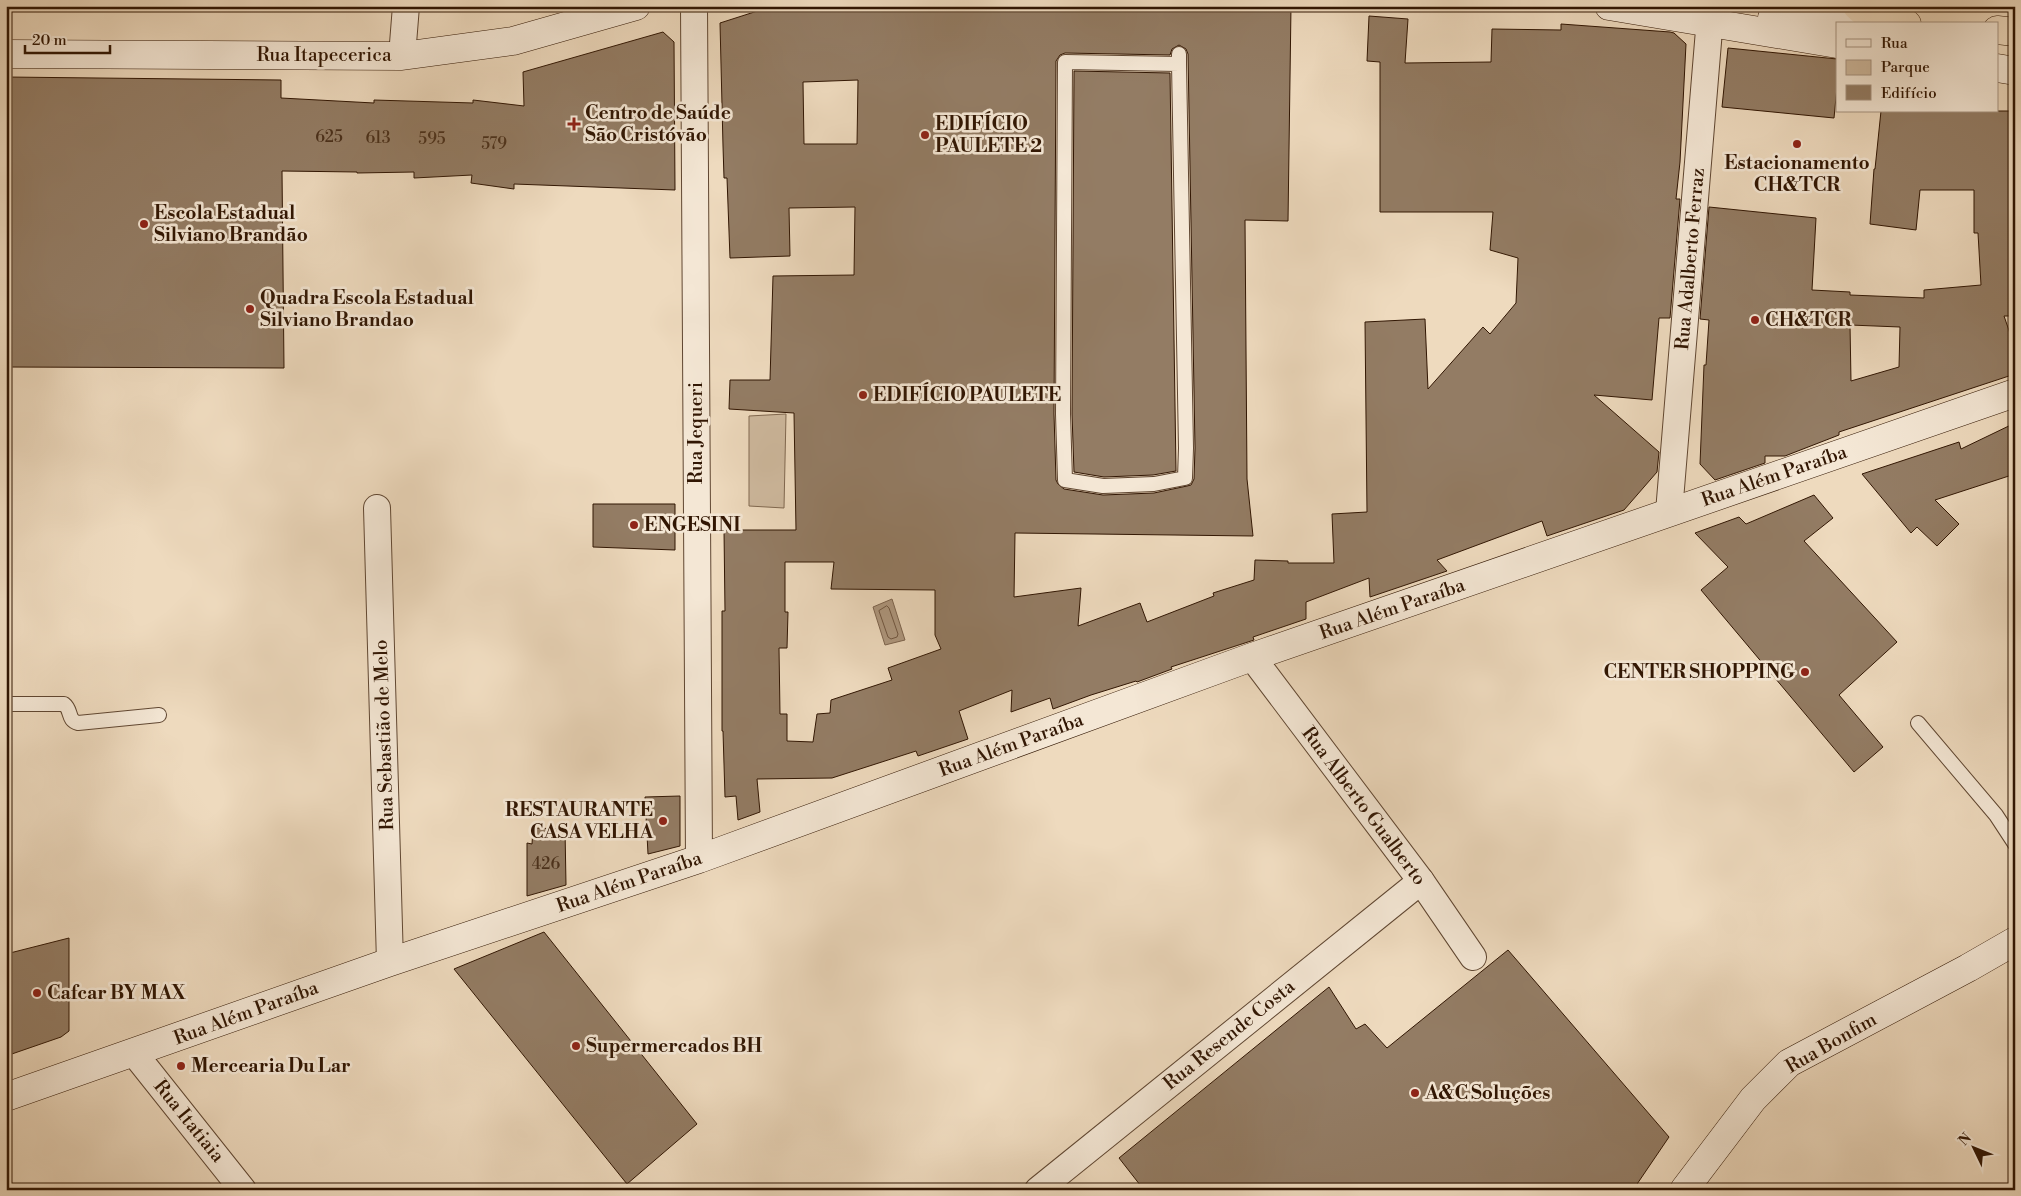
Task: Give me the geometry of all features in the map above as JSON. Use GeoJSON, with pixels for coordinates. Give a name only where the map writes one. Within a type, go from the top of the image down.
{"type":"FeatureCollection","features":[{"type":"Feature","properties":{"kind":"highway"},"geometry":{"type":"LineString","coordinates":[[1866,14],[1898,22]]}},
{"type":"Feature","properties":{"kind":"highway"},"geometry":{"type":"LineString","coordinates":[[1998,30],[2015,32]]}},
{"type":"Feature","properties":{"kind":"street"},"geometry":{"type":"LineString","coordinates":[[402,56],[406,6]]}},
{"type":"Feature","properties":{"kind":"street","name":"Rua Itapecerica"},"geometry":{"type":"LineString","coordinates":[[6,54],[402,56],[513,41],[636,6]]}},
{"type":"Feature","properties":{"kind":"street","name":"Rua Jequeri"},"geometry":{"type":"LineString","coordinates":[[694,6],[699,859]]}},
{"type":"Feature","properties":{"kind":"street"},"geometry":{"type":"LineString","coordinates":[[1609,6],[1742,17],[1866,14]]}},
{"type":"Feature","properties":{"kind":"street"},"geometry":{"type":"LineString","coordinates":[[1710,14],[1836,44]]}},
{"type":"Feature","properties":{"kind":"street","name":"Rua Adalberto Ferraz"},"geometry":{"type":"LineString","coordinates":[[1669,512],[1710,14]]}},
{"type":"Feature","properties":{"kind":"street"},"geometry":{"type":"LineString","coordinates":[[1998,68],[2015,71]]}},
{"type":"Feature","properties":{"kind":"street","name":"Rua Além Paraíba"},"geometry":{"type":"LineString","coordinates":[[6,1097],[390,962],[699,859],[1252,657],[2015,393]]}},
{"type":"Feature","properties":{"kind":"street","name":"Rua Sebastião de Melo"},"geometry":{"type":"LineString","coordinates":[[377,508],[390,962]]}},
{"type":"Feature","properties":{"kind":"street","name":"Rua Alberto Gualberto"},"geometry":{"type":"LineString","coordinates":[[1252,657],[1421,881],[1473,957]]}},
{"type":"Feature","properties":{"kind":"street","name":"Rua Resende Costa"},"geometry":{"type":"LineString","coordinates":[[1038,1190],[1421,881]]}},
{"type":"Feature","properties":{"kind":"street","name":"Rua Bonfim"},"geometry":{"type":"LineString","coordinates":[[1684,1190],[1753,1099],[1789,1063],[2015,941]]}},
{"type":"Feature","properties":{"kind":"street","name":"Rua Itatiaia"},"geometry":{"type":"LineString","coordinates":[[134,1053],[243,1190]]}},
{"type":"Feature","properties":{"kind":"lane"},"geometry":{"type":"LineString","coordinates":[[1179,59],[1186,438],[1185,478],[1154,484],[1103,486],[1065,480],[1063,414],[1065,62],[1179,59]]}},
{"type":"Feature","properties":{"kind":"lane"},"geometry":{"type":"LineString","coordinates":[[6,704],[64,704],[68,708],[70,718],[73,722],[78,723],[159,715]]}},
{"type":"Feature","properties":{"kind":"lane"},"geometry":{"type":"LineString","coordinates":[[1918,723],[1996,815],[2015,844]]}},
{"type":"Feature","properties":{"kind":"green space"},"geometry":{"type":"Polygon","coordinates":[[[1932,6],[2015,6],[2015,10],[1932,6]]]}},
{"type":"Feature","properties":{"kind":"green space"},"geometry":{"type":"Polygon","coordinates":[[[786,414],[784,508],[749,506],[749,416],[786,414]]]}},
{"type":"Feature","properties":{"kind":"water"},"geometry":{"type":"Polygon","coordinates":[[[892,599],[905,640],[885,645],[873,607],[892,599]]]}},
{"type":"Feature","properties":{"kind":"building"},"geometry":{"type":"Polygon","coordinates":[[[773,6],[1291,6],[1288,221],[1245,220],[1247,479],[1253,536],[1015,533],[1014,597],[1081,588],[1078,626],[1140,603],[1147,622],[1214,596],[1213,593],[1254,580],[1255,560],[1288,561],[1288,563],[1334,563],[1332,514],[1367,512],[1365,322],[1425,319],[1428,389],[1483,327],[1490,334],[1516,303],[1518,258],[1490,250],[1493,212],[1380,212],[1380,62],[1367,61],[1369,16],[1408,19],[1405,63],[1491,62],[1492,29],[1561,30],[1561,24],[1674,33],[1686,44],[1680,162],[1676,199],[1680,199],[1670,318],[1659,318],[1652,400],[1594,395],[1659,452],[1657,472],[1624,510],[1547,536],[1542,521],[1437,560],[1447,571],[1370,597],[1369,578],[1306,602],[1306,619],[1253,637],[1254,640],[1171,667],[1172,669],[1137,682],[1091,695],[1053,709],[1050,698],[1011,712],[1012,690],[959,711],[968,739],[918,756],[916,751],[832,778],[757,779],[760,812],[738,820],[736,796],[725,797],[722,731],[722,611],[725,611],[724,530],[796,530],[794,413],[729,409],[730,380],[770,380],[773,276],[854,275],[855,207],[789,208],[790,256],[730,258],[727,178],[724,178],[720,23],[773,6]],[[1179,45],[1172,49],[1170,55],[1065,53],[1060,55],[1056,61],[1054,414],[1056,480],[1064,489],[1103,495],[1154,493],[1191,485],[1194,479],[1188,54],[1186,49],[1179,45]],[[858,80],[803,82],[804,144],[857,144],[858,80]],[[785,562],[785,612],[788,612],[787,648],[779,648],[780,714],[787,714],[787,741],[813,742],[817,714],[830,713],[831,700],[892,680],[888,668],[941,649],[935,635],[935,590],[831,589],[834,562],[785,562]]]}},
{"type":"Feature","properties":{"kind":"building","name":"Escola Estadual Silviano Brandão"},"geometry":{"type":"Polygon","coordinates":[[[663,32],[674,42],[675,190],[514,184],[514,189],[471,183],[472,175],[414,178],[414,172],[282,171],[284,368],[6,367],[6,77],[281,80],[281,98],[374,103],[374,100],[473,103],[473,100],[524,106],[523,72],[663,32]]]}},
{"type":"Feature","properties":{"kind":"building"},"geometry":{"type":"Polygon","coordinates":[[[1728,48],[1836,59],[1834,118],[1722,107],[1728,48]]]}},
{"type":"Feature","properties":{"kind":"building"},"geometry":{"type":"Polygon","coordinates":[[[1074,71],[1170,73],[1176,471],[1153,475],[1104,477],[1074,472],[1072,414],[1074,71]]]}},
{"type":"Feature","properties":{"kind":"building"},"geometry":{"type":"Polygon","coordinates":[[[2015,111],[2015,316],[2004,316],[2015,348],[2015,374],[1839,432],[1839,435],[1785,456],[1765,456],[1765,463],[1715,480],[1700,464],[1704,365],[1706,365],[1709,320],[1700,319],[1709,207],[1816,218],[1812,290],[1850,292],[1850,295],[1924,298],[1924,290],[1981,285],[1978,233],[1974,233],[1974,190],[1920,190],[1916,230],[1870,224],[1881,112],[2015,111]],[[1850,325],[1851,381],[1899,367],[1900,327],[1850,325]]]}},
{"type":"Feature","properties":{"kind":"building"},"geometry":{"type":"Polygon","coordinates":[[[2015,423],[2015,474],[1935,500],[1959,524],[1937,546],[1917,527],[1911,533],[1862,474],[1959,442],[1961,449],[2015,423]]]}},
{"type":"Feature","properties":{"kind":"building"},"geometry":{"type":"Polygon","coordinates":[[[1814,495],[1833,518],[1804,541],[1897,642],[1839,695],[1883,747],[1854,772],[1701,590],[1728,567],[1695,533],[1739,517],[1746,524],[1814,495]]]}},
{"type":"Feature","properties":{"kind":"building","name":"ENGESINI"},"geometry":{"type":"Polygon","coordinates":[[[593,504],[675,504],[675,550],[593,547],[593,504]]]}},
{"type":"Feature","properties":{"kind":"building","name":"RESTAURANTE CASA VELHA"},"geometry":{"type":"Polygon","coordinates":[[[680,796],[680,846],[648,854],[645,797],[680,796]]]}},
{"type":"Feature","properties":{"kind":"building"},"geometry":{"type":"Polygon","coordinates":[[[533,828],[565,829],[566,885],[527,896],[527,843],[532,844],[533,828]]]}},
{"type":"Feature","properties":{"kind":"building","name":"Supermercados BH"},"geometry":{"type":"Polygon","coordinates":[[[544,932],[697,1124],[627,1184],[454,969],[544,932]]]}},
{"type":"Feature","properties":{"kind":"building","name":"Cafcar BY MAX"},"geometry":{"type":"Polygon","coordinates":[[[69,938],[69,1031],[61,1037],[6,1056],[6,954],[69,938]]]}},
{"type":"Feature","properties":{"kind":"building","name":"A&C Soluções"},"geometry":{"type":"Polygon","coordinates":[[[1508,950],[1669,1137],[1633,1190],[1144,1190],[1119,1158],[1329,987],[1356,1029],[1365,1024],[1387,1048],[1508,950]]]}},
{"type":"Feature","properties":{"kind":"place","name":"Centro de Saúde São Cristóvão"},"geometry":{"type":"Point","coordinates":[574,124]}},
{"type":"Feature","properties":{"kind":"place","name":"EDIFÍCIO PAULETE 2"},"geometry":{"type":"Point","coordinates":[925,135]}},
{"type":"Feature","properties":{"kind":"place","name":"Estacionamento CH&TCR"},"geometry":{"type":"Point","coordinates":[1797,144]}},
{"type":"Feature","properties":{"kind":"place","name":"Escola Estadual Silviano Brandão"},"geometry":{"type":"Point","coordinates":[144,224]}},
{"type":"Feature","properties":{"kind":"place","name":"Quadra Escola Estadual Silviano Brandao"},"geometry":{"type":"Point","coordinates":[250,309]}},
{"type":"Feature","properties":{"kind":"place","name":"CH&TCR"},"geometry":{"type":"Point","coordinates":[1755,320]}},
{"type":"Feature","properties":{"kind":"place","name":"EDIFÍCIO PAULETE"},"geometry":{"type":"Point","coordinates":[863,395]}},
{"type":"Feature","properties":{"kind":"place","name":"ENGESINI"},"geometry":{"type":"Point","coordinates":[634,525]}},
{"type":"Feature","properties":{"kind":"place","name":"CENTER SHOPPING"},"geometry":{"type":"Point","coordinates":[1805,672]}},
{"type":"Feature","properties":{"kind":"place","name":"RESTAURANTE CASA VELHA"},"geometry":{"type":"Point","coordinates":[663,821]}},
{"type":"Feature","properties":{"kind":"place","name":"Cafcar BY MAX"},"geometry":{"type":"Point","coordinates":[37,993]}},
{"type":"Feature","properties":{"kind":"place","name":"Supermercados BH"},"geometry":{"type":"Point","coordinates":[576,1046]}},
{"type":"Feature","properties":{"kind":"place","name":"Mercearia Du Lar"},"geometry":{"type":"Point","coordinates":[181,1066]}},
{"type":"Feature","properties":{"kind":"place","name":"A&C Soluções"},"geometry":{"type":"Point","coordinates":[1415,1093]}}]}
